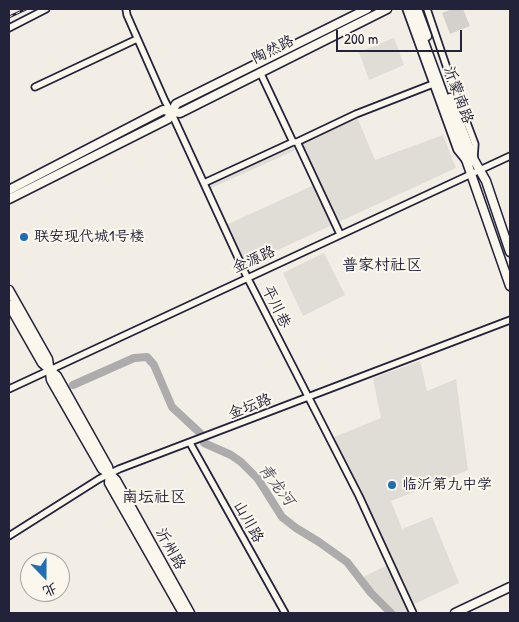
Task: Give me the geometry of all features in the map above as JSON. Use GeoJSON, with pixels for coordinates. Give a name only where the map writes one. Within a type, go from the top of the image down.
{"type":"FeatureCollection","features":[{"type":"Feature","properties":{"kind":"main road","name":"陶然路"},"geometry":{"type":"LineString","coordinates":[[9,199],[168,119],[176,104],[367,9]]}},
{"type":"Feature","properties":{"kind":"main road","name":"陶然路"},"geometry":{"type":"LineString","coordinates":[[9,190],[163,110],[180,113],[387,9]]}},
{"type":"Feature","properties":{"kind":"main road","name":"沂蒙南路"},"geometry":{"type":"LineString","coordinates":[[412,9],[471,161]]}},
{"type":"Feature","properties":{"kind":"main road","name":"沂蒙南路"},"geometry":{"type":"LineString","coordinates":[[417,9],[471,161]]}},
{"type":"Feature","properties":{"kind":"main road"},"geometry":{"type":"LineString","coordinates":[[471,161],[480,170],[486,181],[510,252]]}},
{"type":"Feature","properties":{"kind":"main road"},"geometry":{"type":"LineString","coordinates":[[471,161],[471,174],[510,286]]}},
{"type":"Feature","properties":{"kind":"main road","name":"沂州路"},"geometry":{"type":"LineString","coordinates":[[9,290],[48,359],[50,369]]}},
{"type":"Feature","properties":{"kind":"main road","name":"沂州路"},"geometry":{"type":"LineString","coordinates":[[9,305],[42,363],[58,376],[108,466],[110,474],[109,483],[183,613]]}},
{"type":"Feature","properties":{"kind":"main road","name":"沂州路"},"geometry":{"type":"LineString","coordinates":[[110,474],[116,480],[190,613]]}},
{"type":"Feature","properties":{"kind":"main road"},"geometry":{"type":"LineString","coordinates":[[455,613],[510,587]]}},
{"type":"Feature","properties":{"kind":"street"},"geometry":{"type":"LineString","coordinates":[[9,28],[46,9]]}},
{"type":"Feature","properties":{"kind":"street","name":"平川巷"},"geometry":{"type":"LineString","coordinates":[[126,9],[137,39],[247,277],[359,496],[412,613]]}},
{"type":"Feature","properties":{"kind":"street"},"geometry":{"type":"LineString","coordinates":[[406,9],[457,150],[471,161],[475,144],[426,9]]}},
{"type":"Feature","properties":{"kind":"street"},"geometry":{"type":"LineString","coordinates":[[35,88],[137,39]]}},
{"type":"Feature","properties":{"kind":"street"},"geometry":{"type":"LineString","coordinates":[[260,72],[340,234]]}},
{"type":"Feature","properties":{"kind":"street"},"geometry":{"type":"LineString","coordinates":[[204,183],[356,114],[433,84]]}},
{"type":"Feature","properties":{"kind":"street","name":"金源路"},"geometry":{"type":"LineString","coordinates":[[9,389],[510,156]]}},
{"type":"Feature","properties":{"kind":"street","name":"金坛路"},"geometry":{"type":"LineString","coordinates":[[9,536],[110,474],[510,320]]}},
{"type":"Feature","properties":{"kind":"street","name":"山川路"},"geometry":{"type":"LineString","coordinates":[[190,443],[285,613]]}},
{"type":"Feature","properties":{"kind":"shaded area"},"geometry":{"type":"Polygon","coordinates":[[[452,9],[463,9],[470,26],[450,34],[442,13],[452,9]]]}},
{"type":"Feature","properties":{"kind":"shaded area"},"geometry":{"type":"Polygon","coordinates":[[[394,38],[404,65],[369,80],[359,52],[394,38]]]}},
{"type":"Feature","properties":{"kind":"shaded area"},"geometry":{"type":"Polygon","coordinates":[[[357,117],[375,160],[443,135],[456,168],[245,265],[226,225],[316,184],[300,148],[209,189],[207,185],[357,117]]]}},
{"type":"Feature","properties":{"kind":"shaded area"},"geometry":{"type":"Polygon","coordinates":[[[324,253],[345,295],[303,316],[283,273],[324,253]]]}},
{"type":"Feature","properties":{"kind":"shaded area","name":"临沂第九中学"},"geometry":{"type":"Polygon","coordinates":[[[420,361],[427,391],[456,379],[468,470],[391,501],[402,529],[432,517],[459,583],[412,605],[391,571],[410,612],[395,613],[363,577],[392,563],[332,438],[381,418],[373,378],[420,361]]]}},
{"type":"Feature","properties":{"kind":"waterway","name":"青龙河"},"geometry":{"type":"LineString","coordinates":[[73,385],[134,358],[147,357],[154,365],[172,407],[200,433],[204,443],[231,455],[241,462],[258,479],[282,517],[347,562],[371,593],[391,613]]}},
{"type":"Feature","properties":{"kind":"railway"},"geometry":{"type":"LineString","coordinates":[[9,17],[26,9]]}},
{"type":"Feature","properties":{"kind":"place","name":"联安现代城1号楼"},"geometry":{"type":"Point","coordinates":[24,237]}},
{"type":"Feature","properties":{"kind":"place","name":"临沂第九中学"},"geometry":{"type":"Point","coordinates":[392,485]}},
{"type":"Feature","properties":{"kind":"district","name":"普家村社区"},"geometry":{"type":"Point","coordinates":[382,266]}},
{"type":"Feature","properties":{"kind":"district","name":"南坛社区"},"geometry":{"type":"Point","coordinates":[154,498]}}]}
